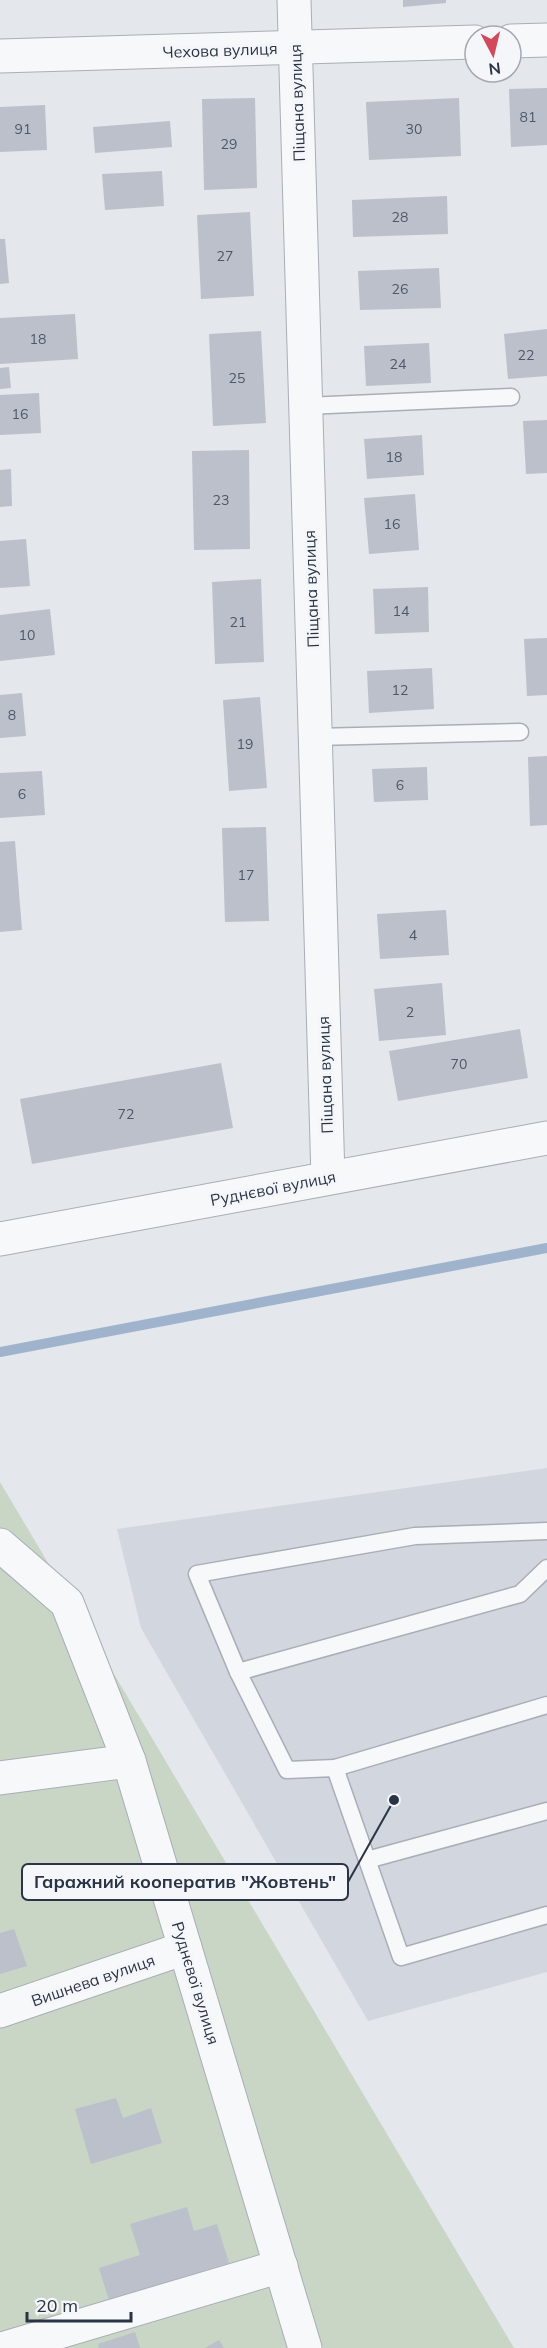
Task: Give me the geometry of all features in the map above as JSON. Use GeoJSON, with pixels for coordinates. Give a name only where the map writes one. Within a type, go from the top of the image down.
{"type":"FeatureCollection","features":[{"type":"Feature","properties":{"kind":"street","name":"Піщана вулиця"},"geometry":{"type":"LineString","coordinates":[[294,0],[328,1178]]}},
{"type":"Feature","properties":{"kind":"street"},"geometry":{"type":"LineString","coordinates":[[523,41],[547,40]]}},
{"type":"Feature","properties":{"kind":"street","name":"Чехова вулиця"},"geometry":{"type":"LineString","coordinates":[[0,56],[463,42]]}},
{"type":"Feature","properties":{"kind":"street","name":"Руднєвої вулиця"},"geometry":{"type":"LineString","coordinates":[[0,1239],[547,1138]]}},
{"type":"Feature","properties":{"kind":"street","name":"Руднєвої вулиця"},"geometry":{"type":"LineString","coordinates":[[0,1545],[67,1603],[129,1761],[305,2348]]}},
{"type":"Feature","properties":{"kind":"street"},"geometry":{"type":"LineString","coordinates":[[0,1778],[129,1761]]}},
{"type":"Feature","properties":{"kind":"street","name":"Вишнева вулиця"},"geometry":{"type":"LineString","coordinates":[[0,2011],[185,1948]]}},
{"type":"Feature","properties":{"kind":"street"},"geometry":{"type":"LineString","coordinates":[[4,2348],[281,2266]]}},
{"type":"Feature","properties":{"kind":"lane"},"geometry":{"type":"LineString","coordinates":[[306,406],[511,397]]}},
{"type":"Feature","properties":{"kind":"lane"},"geometry":{"type":"LineString","coordinates":[[316,736],[520,732]]}},
{"type":"Feature","properties":{"kind":"lane"},"geometry":{"type":"LineString","coordinates":[[547,1531],[415,1536],[197,1574],[238,1672],[287,1770],[335,1768],[547,1705]]}},
{"type":"Feature","properties":{"kind":"lane"},"geometry":{"type":"LineString","coordinates":[[238,1672],[520,1594],[547,1568]]}},
{"type":"Feature","properties":{"kind":"lane"},"geometry":{"type":"LineString","coordinates":[[335,1768],[401,1957],[547,1915]]}},
{"type":"Feature","properties":{"kind":"lane"},"geometry":{"type":"LineString","coordinates":[[367,1860],[547,1811]]}},
{"type":"Feature","properties":{"kind":"shaded area"},"geometry":{"type":"Polygon","coordinates":[[[547,1468],[547,1972],[368,2021],[141,1628],[117,1529],[547,1468]]]}},
{"type":"Feature","properties":{"kind":"green space"},"geometry":{"type":"Polygon","coordinates":[[[0,1482],[514,2348],[0,2348],[0,1482]]]}},
{"type":"Feature","properties":{"kind":"building"},"geometry":{"type":"Polygon","coordinates":[[[403,0],[446,0],[446,3],[403,7],[403,0]]]}},
{"type":"Feature","properties":{"kind":"building"},"geometry":{"type":"Polygon","coordinates":[[[547,88],[547,145],[511,147],[509,89],[547,88]]]}},
{"type":"Feature","properties":{"kind":"building"},"geometry":{"type":"Polygon","coordinates":[[[255,98],[257,188],[204,190],[202,99],[255,98]]]}},
{"type":"Feature","properties":{"kind":"building"},"geometry":{"type":"Polygon","coordinates":[[[459,98],[461,156],[369,160],[366,102],[459,98]]]}},
{"type":"Feature","properties":{"kind":"building"},"geometry":{"type":"Polygon","coordinates":[[[45,105],[47,150],[0,152],[0,107],[45,105]]]}},
{"type":"Feature","properties":{"kind":"building"},"geometry":{"type":"Polygon","coordinates":[[[170,121],[172,147],[95,153],[93,127],[170,121]]]}},
{"type":"Feature","properties":{"kind":"building"},"geometry":{"type":"Polygon","coordinates":[[[162,171],[164,206],[105,210],[102,174],[162,171]]]}},
{"type":"Feature","properties":{"kind":"building"},"geometry":{"type":"Polygon","coordinates":[[[447,196],[448,234],[353,237],[352,200],[447,196]]]}},
{"type":"Feature","properties":{"kind":"building"},"geometry":{"type":"Polygon","coordinates":[[[250,212],[254,296],[201,299],[197,215],[250,212]]]}},
{"type":"Feature","properties":{"kind":"building"},"geometry":{"type":"Polygon","coordinates":[[[0,239],[5,239],[9,283],[0,284],[0,239]]]}},
{"type":"Feature","properties":{"kind":"building"},"geometry":{"type":"Polygon","coordinates":[[[439,268],[441,308],[360,310],[358,271],[439,268]]]}},
{"type":"Feature","properties":{"kind":"building"},"geometry":{"type":"Polygon","coordinates":[[[75,314],[78,359],[0,364],[0,318],[75,314]]]}},
{"type":"Feature","properties":{"kind":"building"},"geometry":{"type":"Polygon","coordinates":[[[547,329],[547,376],[508,379],[504,334],[547,329]]]}},
{"type":"Feature","properties":{"kind":"building"},"geometry":{"type":"Polygon","coordinates":[[[261,331],[266,423],[213,426],[209,334],[261,331]]]}},
{"type":"Feature","properties":{"kind":"building"},"geometry":{"type":"Polygon","coordinates":[[[429,343],[431,383],[366,386],[364,346],[429,343]]]}},
{"type":"Feature","properties":{"kind":"building"},"geometry":{"type":"Polygon","coordinates":[[[9,367],[11,388],[0,389],[0,368],[9,367]]]}},
{"type":"Feature","properties":{"kind":"building"},"geometry":{"type":"Polygon","coordinates":[[[39,393],[41,433],[0,435],[0,395],[39,393]]]}},
{"type":"Feature","properties":{"kind":"building"},"geometry":{"type":"Polygon","coordinates":[[[547,420],[547,473],[526,474],[523,421],[547,420]]]}},
{"type":"Feature","properties":{"kind":"building"},"geometry":{"type":"Polygon","coordinates":[[[422,435],[424,475],[367,479],[364,439],[422,435]]]}},
{"type":"Feature","properties":{"kind":"building"},"geometry":{"type":"Polygon","coordinates":[[[249,450],[250,549],[194,550],[192,451],[249,450]]]}},
{"type":"Feature","properties":{"kind":"building"},"geometry":{"type":"Polygon","coordinates":[[[11,469],[12,506],[0,507],[0,470],[11,469]]]}},
{"type":"Feature","properties":{"kind":"building"},"geometry":{"type":"Polygon","coordinates":[[[415,494],[419,550],[369,554],[364,498],[415,494]]]}},
{"type":"Feature","properties":{"kind":"building"},"geometry":{"type":"Polygon","coordinates":[[[26,539],[30,586],[0,588],[0,541],[26,539]]]}},
{"type":"Feature","properties":{"kind":"building"},"geometry":{"type":"Polygon","coordinates":[[[261,579],[264,662],[215,664],[212,582],[261,579]]]}},
{"type":"Feature","properties":{"kind":"building"},"geometry":{"type":"Polygon","coordinates":[[[428,587],[429,632],[375,634],[373,589],[428,587]]]}},
{"type":"Feature","properties":{"kind":"building"},"geometry":{"type":"Polygon","coordinates":[[[50,609],[55,655],[0,661],[0,615],[50,609]]]}},
{"type":"Feature","properties":{"kind":"building"},"geometry":{"type":"Polygon","coordinates":[[[547,638],[547,695],[527,696],[524,639],[547,638]]]}},
{"type":"Feature","properties":{"kind":"building"},"geometry":{"type":"Polygon","coordinates":[[[432,668],[434,709],[369,713],[367,671],[432,668]]]}},
{"type":"Feature","properties":{"kind":"building"},"geometry":{"type":"Polygon","coordinates":[[[22,693],[26,736],[0,738],[0,695],[22,693]]]}},
{"type":"Feature","properties":{"kind":"building"},"geometry":{"type":"Polygon","coordinates":[[[260,697],[267,788],[229,791],[223,700],[260,697]]]}},
{"type":"Feature","properties":{"kind":"building"},"geometry":{"type":"Polygon","coordinates":[[[547,756],[547,825],[530,826],[528,757],[547,756]]]}},
{"type":"Feature","properties":{"kind":"building"},"geometry":{"type":"Polygon","coordinates":[[[427,767],[428,800],[374,802],[372,769],[427,767]]]}},
{"type":"Feature","properties":{"kind":"building"},"geometry":{"type":"Polygon","coordinates":[[[42,771],[45,815],[0,818],[0,773],[42,771]]]}},
{"type":"Feature","properties":{"kind":"building"},"geometry":{"type":"Polygon","coordinates":[[[266,827],[269,921],[225,922],[222,828],[266,827]]]}},
{"type":"Feature","properties":{"kind":"building"},"geometry":{"type":"Polygon","coordinates":[[[15,841],[22,930],[0,932],[0,842],[15,841]]]}},
{"type":"Feature","properties":{"kind":"building"},"geometry":{"type":"Polygon","coordinates":[[[446,910],[449,955],[380,959],[377,914],[446,910]]]}},
{"type":"Feature","properties":{"kind":"building"},"geometry":{"type":"Polygon","coordinates":[[[442,983],[446,1035],[379,1041],[374,989],[442,983]]]}},
{"type":"Feature","properties":{"kind":"building"},"geometry":{"type":"Polygon","coordinates":[[[520,1029],[528,1078],[398,1101],[389,1051],[520,1029]]]}},
{"type":"Feature","properties":{"kind":"building"},"geometry":{"type":"Polygon","coordinates":[[[221,1063],[233,1128],[32,1164],[20,1099],[221,1063]]]}},
{"type":"Feature","properties":{"kind":"building"},"geometry":{"type":"Polygon","coordinates":[[[14,1929],[27,1966],[0,1974],[0,1933],[14,1929]]]}},
{"type":"Feature","properties":{"kind":"building"},"geometry":{"type":"Polygon","coordinates":[[[116,2098],[123,2118],[151,2108],[162,2143],[91,2164],[75,2109],[116,2098]]]}},
{"type":"Feature","properties":{"kind":"building"},"geometry":{"type":"Polygon","coordinates":[[[187,2207],[194,2231],[217,2224],[229,2263],[109,2300],[99,2268],[140,2255],[130,2224],[187,2207]]]}},
{"type":"Feature","properties":{"kind":"building"},"geometry":{"type":"Polygon","coordinates":[[[135,2332],[140,2348],[99,2348],[98,2344],[135,2332]]]}},
{"type":"Feature","properties":{"kind":"building"},"geometry":{"type":"Polygon","coordinates":[[[219,2340],[224,2348],[205,2348],[219,2340]]]}},
{"type":"Feature","properties":{"kind":"waterway"},"geometry":{"type":"LineString","coordinates":[[0,1352],[547,1248]]}},
{"type":"Feature","properties":{"kind":"place","name":"Гаражний кооператив \"Жовтень\""},"geometry":{"type":"Point","coordinates":[394,1800]}}]}
